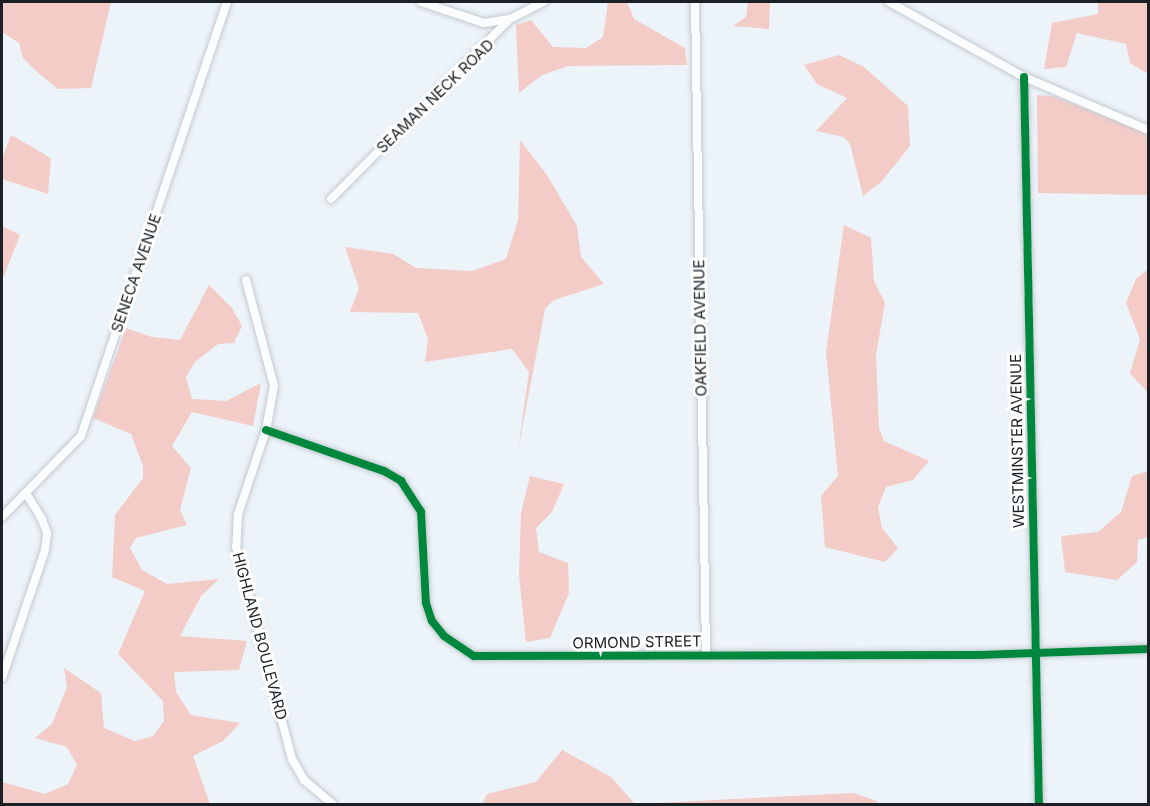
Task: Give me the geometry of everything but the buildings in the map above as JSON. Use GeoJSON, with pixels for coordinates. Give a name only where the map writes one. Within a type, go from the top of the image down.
{"type":"FeatureCollection","features":[{"type":"Feature","properties":{"kind":"street","name":"SENECA AVENUE"},"geometry":{"type":"LineString","coordinates":[[2,517],[81,436],[227,2]]}},
{"type":"Feature","properties":{"kind":"street"},"geometry":{"type":"LineString","coordinates":[[421,2],[484,23],[510,19]]}},
{"type":"Feature","properties":{"kind":"street","name":"SEAMAN NECK ROAD"},"geometry":{"type":"LineString","coordinates":[[331,198],[510,19],[544,2]]}},
{"type":"Feature","properties":{"kind":"street","name":"OAKFIELD AVENUE"},"geometry":{"type":"LineString","coordinates":[[695,2],[706,654]]}},
{"type":"Feature","properties":{"kind":"street"},"geometry":{"type":"LineString","coordinates":[[889,2],[1024,77],[1149,130]]}},
{"type":"Feature","properties":{"kind":"street","name":"WESTMINSTER AVENUE"},"geometry":{"type":"LineString","coordinates":[[1024,77],[1039,804]]}},
{"type":"Feature","properties":{"kind":"street","name":"HIGHLAND BOULEVARD"},"geometry":{"type":"LineString","coordinates":[[246,280],[274,386],[266,430],[238,514],[236,547],[292,759],[304,780],[333,804]]}},
{"type":"Feature","properties":{"kind":"street","name":"ORMOND STREET"},"geometry":{"type":"LineString","coordinates":[[266,430],[384,471],[401,481],[421,512],[426,603],[432,621],[460,649],[474,656],[1035,654],[1058,649],[1149,649]]}},
{"type":"Feature","properties":{"kind":"street"},"geometry":{"type":"LineString","coordinates":[[2,678],[45,550],[45,526],[26,493]]}},
{"type":"Feature","properties":{"kind":"shaded area"},"geometry":{"type":"Polygon","coordinates":[[[2,2],[111,2],[91,88],[58,89],[38,73],[23,58],[19,43],[2,32],[2,2]]]}},
{"type":"Feature","properties":{"kind":"shaded area"},"geometry":{"type":"Polygon","coordinates":[[[608,2],[627,2],[634,19],[685,48],[687,65],[568,66],[542,75],[519,93],[516,25],[531,20],[553,47],[586,48],[603,37],[608,2]]]}},
{"type":"Feature","properties":{"kind":"shaded area"},"geometry":{"type":"Polygon","coordinates":[[[748,2],[770,2],[769,29],[733,26],[746,17],[748,2]]]}},
{"type":"Feature","properties":{"kind":"shaded area"},"geometry":{"type":"Polygon","coordinates":[[[1098,2],[1148,2],[1148,74],[1130,63],[1126,44],[1077,33],[1066,67],[1044,69],[1052,23],[1098,14],[1098,2]]]}},
{"type":"Feature","properties":{"kind":"shaded area"},"geometry":{"type":"Polygon","coordinates":[[[839,55],[864,67],[908,106],[910,146],[881,182],[863,196],[850,144],[844,137],[816,131],[847,98],[817,84],[804,65],[839,55]]]}},
{"type":"Feature","properties":{"kind":"shaded area"},"geometry":{"type":"Polygon","coordinates":[[[1037,95],[1052,96],[1148,133],[1148,195],[1038,193],[1037,95]]]}},
{"type":"Feature","properties":{"kind":"shaded area"},"geometry":{"type":"Polygon","coordinates":[[[11,135],[51,158],[48,194],[2,179],[2,159],[11,135]]]}},
{"type":"Feature","properties":{"kind":"shaded area"},"geometry":{"type":"Polygon","coordinates":[[[520,140],[547,175],[577,226],[581,257],[604,284],[554,300],[545,309],[518,450],[529,372],[512,349],[425,362],[428,339],[418,313],[350,312],[359,288],[345,247],[393,254],[416,268],[472,271],[506,259],[518,220],[520,140]]]}},
{"type":"Feature","properties":{"kind":"shaded area"},"geometry":{"type":"Polygon","coordinates":[[[844,225],[871,238],[874,281],[885,303],[876,355],[879,428],[884,441],[929,461],[913,480],[886,487],[878,507],[882,528],[898,548],[885,562],[825,547],[821,496],[838,476],[826,352],[844,225]]]}},
{"type":"Feature","properties":{"kind":"shaded area"},"geometry":{"type":"Polygon","coordinates":[[[2,226],[20,235],[4,276],[2,276],[2,226]]]}},
{"type":"Feature","properties":{"kind":"shaded area"},"geometry":{"type":"Polygon","coordinates":[[[1148,269],[1148,393],[1130,373],[1140,339],[1126,303],[1136,279],[1148,269]]]}},
{"type":"Feature","properties":{"kind":"shaded area"},"geometry":{"type":"Polygon","coordinates":[[[209,285],[232,308],[242,326],[234,343],[218,344],[195,362],[186,377],[192,399],[226,401],[261,383],[253,426],[192,412],[172,446],[191,468],[180,510],[187,525],[136,538],[130,548],[142,570],[167,584],[219,579],[201,596],[180,636],[247,641],[239,670],[174,672],[176,692],[191,715],[240,723],[223,741],[193,756],[210,804],[2,804],[2,782],[45,794],[68,784],[77,765],[67,747],[35,738],[52,724],[67,687],[64,668],[101,693],[104,728],[135,741],[153,736],[164,721],[163,701],[118,654],[145,591],[112,577],[115,515],[143,478],[143,466],[131,434],[93,418],[126,328],[152,337],[180,340],[209,285]]]}},
{"type":"Feature","properties":{"kind":"shaded area"},"geometry":{"type":"Polygon","coordinates":[[[1148,471],[1148,537],[1138,540],[1137,562],[1117,580],[1065,572],[1061,536],[1098,532],[1121,512],[1132,476],[1148,471]]]}},
{"type":"Feature","properties":{"kind":"shaded area"},"geometry":{"type":"Polygon","coordinates":[[[530,476],[564,484],[552,512],[536,528],[539,552],[568,563],[569,593],[550,638],[526,642],[519,575],[521,513],[530,476]]]}},
{"type":"Feature","properties":{"kind":"shaded area"},"geometry":{"type":"Polygon","coordinates":[[[562,750],[611,777],[635,804],[482,804],[487,794],[536,782],[562,750]]]}},
{"type":"Feature","properties":{"kind":"shaded area"},"geometry":{"type":"Polygon","coordinates":[[[853,793],[877,801],[877,804],[635,804],[853,793]]]}},
{"type":"Feature","properties":{"kind":"cycle path"},"geometry":{"type":"LineString","coordinates":[[1024,77],[1039,804]]}},
{"type":"Feature","properties":{"kind":"cycle path"},"geometry":{"type":"LineString","coordinates":[[266,430],[384,471],[401,481],[421,512],[426,603],[432,621],[444,636],[474,656],[977,655],[1148,649]]}}]}
